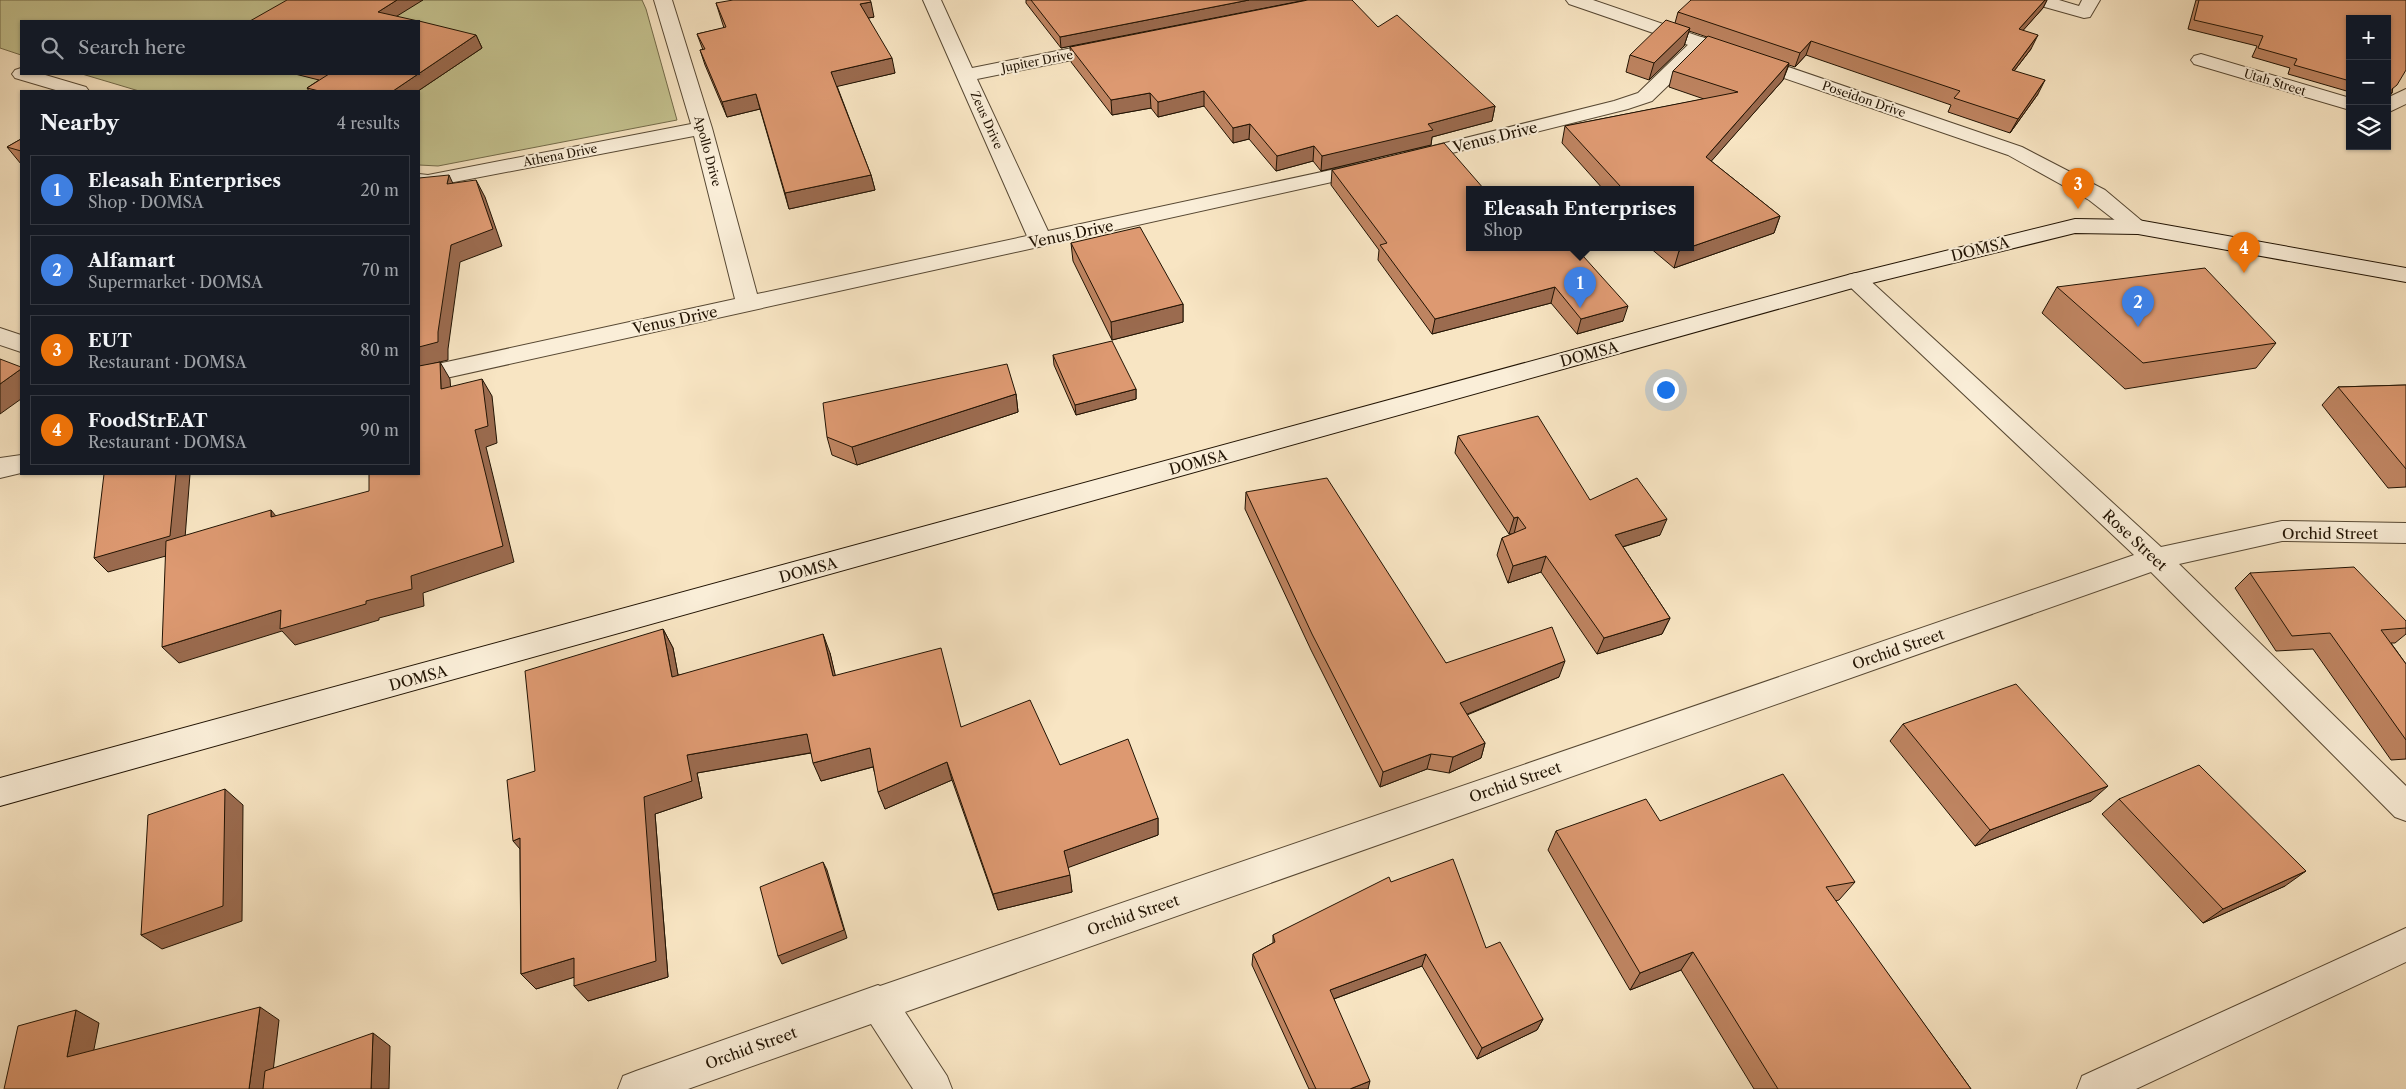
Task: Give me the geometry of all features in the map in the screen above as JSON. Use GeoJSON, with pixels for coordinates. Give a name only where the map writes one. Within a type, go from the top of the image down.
{"type":"FeatureCollection","features":[{"type":"Feature","properties":{"kind":"street","name":"Apollo Drive"},"geometry":{"type":"LineString","coordinates":[[663,0],[702,128],[748,304]]}},
{"type":"Feature","properties":{"kind":"street","name":"Zeus Drive"},"geometry":{"type":"LineString","coordinates":[[932,0],[1040,241]]}},
{"type":"Feature","properties":{"kind":"street","name":"Poseidon Drive"},"geometry":{"type":"LineString","coordinates":[[1575,0],[2015,151],[2096,194],[2138,226]]}},
{"type":"Feature","properties":{"kind":"street"},"geometry":{"type":"LineString","coordinates":[[2040,0],[2088,6]]}},
{"type":"Feature","properties":{"kind":"street","name":"Jupiter Drive"},"geometry":{"type":"LineString","coordinates":[[967,75],[1122,44]]}},
{"type":"Feature","properties":{"kind":"street","name":"Venus Drive"},"geometry":{"type":"LineString","coordinates":[[420,376],[1391,163],[1622,105],[1645,97],[1701,44]]}},
{"type":"Feature","properties":{"kind":"street","name":"Utah Street"},"geometry":{"type":"LineString","coordinates":[[2201,60],[2346,103]]}},
{"type":"Feature","properties":{"kind":"street"},"geometry":{"type":"LineString","coordinates":[[27,75],[76,90]]}},
{"type":"Feature","properties":{"kind":"street"},"geometry":{"type":"LineString","coordinates":[[2390,105],[2406,95]]}},
{"type":"Feature","properties":{"kind":"street"},"geometry":{"type":"LineString","coordinates":[[2391,116],[2406,121]]}},
{"type":"Feature","properties":{"kind":"street","name":"Athena Drive"},"geometry":{"type":"LineString","coordinates":[[420,180],[702,128]]}},
{"type":"Feature","properties":{"kind":"street","name":"DOMSA"},"geometry":{"type":"LineString","coordinates":[[0,792],[1856,280],[2075,226],[2138,226],[2406,275]]}},
{"type":"Feature","properties":{"kind":"street","name":"Rose Street"},"geometry":{"type":"LineString","coordinates":[[1856,280],[2156,559],[2406,807]]}},
{"type":"Feature","properties":{"kind":"street"},"geometry":{"type":"LineString","coordinates":[[0,336],[20,344]]}},
{"type":"Feature","properties":{"kind":"street"},"geometry":{"type":"LineString","coordinates":[[0,468],[20,464]]}},
{"type":"Feature","properties":{"kind":"street","name":"Orchid Street"},"geometry":{"type":"LineString","coordinates":[[636,1089],[878,1003],[2156,559],[2282,532],[2406,533]]}},
{"type":"Feature","properties":{"kind":"street"},"geometry":{"type":"LineString","coordinates":[[2095,1089],[2406,945]]}},
{"type":"Feature","properties":{"kind":"street"},"geometry":{"type":"LineString","coordinates":[[878,1003],[934,1089]]}},
{"type":"Feature","properties":{"kind":"shaded area"},"geometry":{"type":"Polygon","coordinates":[[[0,0],[642,0],[677,120],[438,166],[420,165],[420,90],[136,90],[85,75],[420,75],[420,20],[20,20],[20,55],[0,48],[0,0]]]}},
{"type":"Feature","properties":{"kind":"building"},"geometry":{"type":"Polygon","coordinates":[[[287,0],[397,0],[378,12],[414,20],[252,20],[287,0]]]}},
{"type":"Feature","properties":{"kind":"building"},"geometry":{"type":"Polygon","coordinates":[[[733,0],[870,0],[871,2],[860,4],[892,58],[831,72],[871,175],[785,193],[756,94],[722,102],[700,50],[705,49],[697,34],[726,27],[716,3],[733,0]]]}},
{"type":"Feature","properties":{"kind":"building"},"geometry":{"type":"Polygon","coordinates":[[[1031,0],[1249,0],[1060,37],[1031,0]]]}},
{"type":"Feature","properties":{"kind":"building"},"geometry":{"type":"Polygon","coordinates":[[[1308,0],[1352,0],[1378,27],[1397,15],[1495,106],[1428,124],[1433,130],[1322,156],[1314,146],[1277,156],[1250,124],[1233,128],[1204,91],[1158,102],[1150,93],[1111,100],[1070,47],[1308,0]]]}},
{"type":"Feature","properties":{"kind":"building"},"geometry":{"type":"Polygon","coordinates":[[[1691,0],[2045,0],[2019,29],[2038,35],[2012,70],[2045,80],[2018,119],[1954,98],[1960,91],[1811,41],[1800,53],[1678,12],[1691,0]]]}},
{"type":"Feature","properties":{"kind":"building"},"geometry":{"type":"Polygon","coordinates":[[[2199,0],[2406,0],[2406,70],[2391,93],[2391,15],[2346,15],[2346,80],[2294,65],[2297,59],[2258,48],[2263,36],[2194,20],[2199,0]]]}},
{"type":"Feature","properties":{"kind":"building"},"geometry":{"type":"Polygon","coordinates":[[[1666,20],[1690,28],[1654,63],[1630,55],[1666,20]]]}},
{"type":"Feature","properties":{"kind":"building"},"geometry":{"type":"Polygon","coordinates":[[[420,21],[476,35],[420,72],[420,21]]]}},
{"type":"Feature","properties":{"kind":"building"},"geometry":{"type":"Polygon","coordinates":[[[1708,36],[1789,63],[1706,157],[1780,216],[1694,246],[1694,186],[1620,186],[1565,126],[1738,92],[1673,71],[1708,36]]]}},
{"type":"Feature","properties":{"kind":"building"},"geometry":{"type":"Polygon","coordinates":[[[327,75],[417,75],[394,90],[315,90],[307,88],[327,75]]]}},
{"type":"Feature","properties":{"kind":"building"},"geometry":{"type":"Polygon","coordinates":[[[20,140],[20,151],[7,147],[20,140]]]}},
{"type":"Feature","properties":{"kind":"building"},"geometry":{"type":"Polygon","coordinates":[[[1444,143],[1481,186],[1466,186],[1466,251],[1579,251],[1628,306],[1581,319],[1555,287],[1435,319],[1380,245],[1387,243],[1332,170],[1444,143]]]}},
{"type":"Feature","properties":{"kind":"building"},"geometry":{"type":"Polygon","coordinates":[[[449,175],[447,184],[476,180],[493,229],[451,245],[438,342],[420,347],[420,178],[449,175]]]}},
{"type":"Feature","properties":{"kind":"building"},"geometry":{"type":"Polygon","coordinates":[[[1140,227],[1183,304],[1111,322],[1071,243],[1140,227]]]}},
{"type":"Feature","properties":{"kind":"building"},"geometry":{"type":"Polygon","coordinates":[[[2205,268],[2276,343],[2143,363],[2057,287],[2205,268]]]}},
{"type":"Feature","properties":{"kind":"building"},"geometry":{"type":"Polygon","coordinates":[[[1112,341],[1136,389],[1075,405],[1053,355],[1112,341]]]}},
{"type":"Feature","properties":{"kind":"building"},"geometry":{"type":"Polygon","coordinates":[[[0,359],[20,367],[20,370],[0,384],[0,359]]]}},
{"type":"Feature","properties":{"kind":"building"},"geometry":{"type":"Polygon","coordinates":[[[440,362],[441,389],[482,379],[488,426],[475,430],[503,546],[411,576],[412,589],[366,601],[366,604],[280,629],[281,610],[162,647],[166,541],[271,510],[271,517],[369,491],[369,475],[420,475],[420,366],[440,362]]]}},
{"type":"Feature","properties":{"kind":"building"},"geometry":{"type":"Polygon","coordinates":[[[1007,364],[1016,394],[852,447],[827,437],[823,403],[1007,364]]]}},
{"type":"Feature","properties":{"kind":"building"},"geometry":{"type":"Polygon","coordinates":[[[2406,385],[2406,469],[2338,387],[2406,385]]]}},
{"type":"Feature","properties":{"kind":"building"},"geometry":{"type":"Polygon","coordinates":[[[1538,416],[1590,500],[1637,478],[1667,519],[1615,535],[1670,618],[1604,638],[1546,556],[1513,566],[1502,538],[1526,528],[1518,517],[1514,518],[1458,436],[1538,416]]]}},
{"type":"Feature","properties":{"kind":"building"},"geometry":{"type":"Polygon","coordinates":[[[104,475],[176,475],[170,536],[94,558],[104,475]]]}},
{"type":"Feature","properties":{"kind":"building"},"geometry":{"type":"Polygon","coordinates":[[[1327,478],[1446,663],[1552,627],[1565,661],[1460,703],[1485,743],[1453,757],[1431,754],[1383,772],[1312,634],[1246,492],[1327,478]]]}},
{"type":"Feature","properties":{"kind":"building"},"geometry":{"type":"Polygon","coordinates":[[[2354,567],[2406,621],[2406,628],[2381,630],[2406,664],[2406,740],[2330,633],[2292,636],[2250,573],[2354,567]]]}},
{"type":"Feature","properties":{"kind":"building"},"geometry":{"type":"Polygon","coordinates":[[[663,629],[672,677],[823,634],[833,676],[941,648],[961,727],[1030,700],[1060,765],[1128,739],[1158,818],[1064,851],[1070,875],[993,894],[947,762],[878,792],[870,748],[813,763],[807,734],[687,755],[692,781],[644,797],[656,961],[574,986],[574,958],[521,974],[520,838],[513,841],[507,780],[535,771],[525,671],[663,629]]]}},
{"type":"Feature","properties":{"kind":"building"},"geometry":{"type":"Polygon","coordinates":[[[2016,684],[2108,786],[1990,830],[1903,724],[2016,684]]]}},
{"type":"Feature","properties":{"kind":"building"},"geometry":{"type":"Polygon","coordinates":[[[2199,765],[2306,871],[2223,909],[2119,799],[2199,765]]]}},
{"type":"Feature","properties":{"kind":"building"},"geometry":{"type":"Polygon","coordinates":[[[1783,774],[1855,882],[1826,887],[1971,1089],[1778,1089],[1693,952],[1640,973],[1556,831],[1646,799],[1660,821],[1783,774]]]}},
{"type":"Feature","properties":{"kind":"building"},"geometry":{"type":"Polygon","coordinates":[[[225,789],[223,906],[141,935],[148,815],[225,789]]]}},
{"type":"Feature","properties":{"kind":"building"},"geometry":{"type":"Polygon","coordinates":[[[1453,859],[1486,948],[1500,942],[1543,1019],[1482,1048],[1426,954],[1330,990],[1370,1081],[1350,1089],[1316,1089],[1253,954],[1275,942],[1273,935],[1389,877],[1391,882],[1453,859]]]}},
{"type":"Feature","properties":{"kind":"building"},"geometry":{"type":"Polygon","coordinates":[[[823,862],[844,930],[778,956],[760,887],[823,862]]]}},
{"type":"Feature","properties":{"kind":"building"},"geometry":{"type":"Polygon","coordinates":[[[260,1007],[249,1089],[4,1089],[18,1026],[76,1010],[67,1057],[260,1007]]]}},
{"type":"Feature","properties":{"kind":"building"},"geometry":{"type":"Polygon","coordinates":[[[373,1033],[371,1089],[263,1089],[265,1071],[373,1033]]]}},
{"type":"Feature","properties":{"kind":"place","name":"EUT"},"geometry":{"type":"Point","coordinates":[2078,209]}},
{"type":"Feature","properties":{"kind":"place","name":"FoodStrEAT"},"geometry":{"type":"Point","coordinates":[2244,273]}},
{"type":"Feature","properties":{"kind":"place","name":"Eleasah Enterprises"},"geometry":{"type":"Point","coordinates":[1580,308]}},
{"type":"Feature","properties":{"kind":"place","name":"Alfamart"},"geometry":{"type":"Point","coordinates":[2138,327]}}]}
